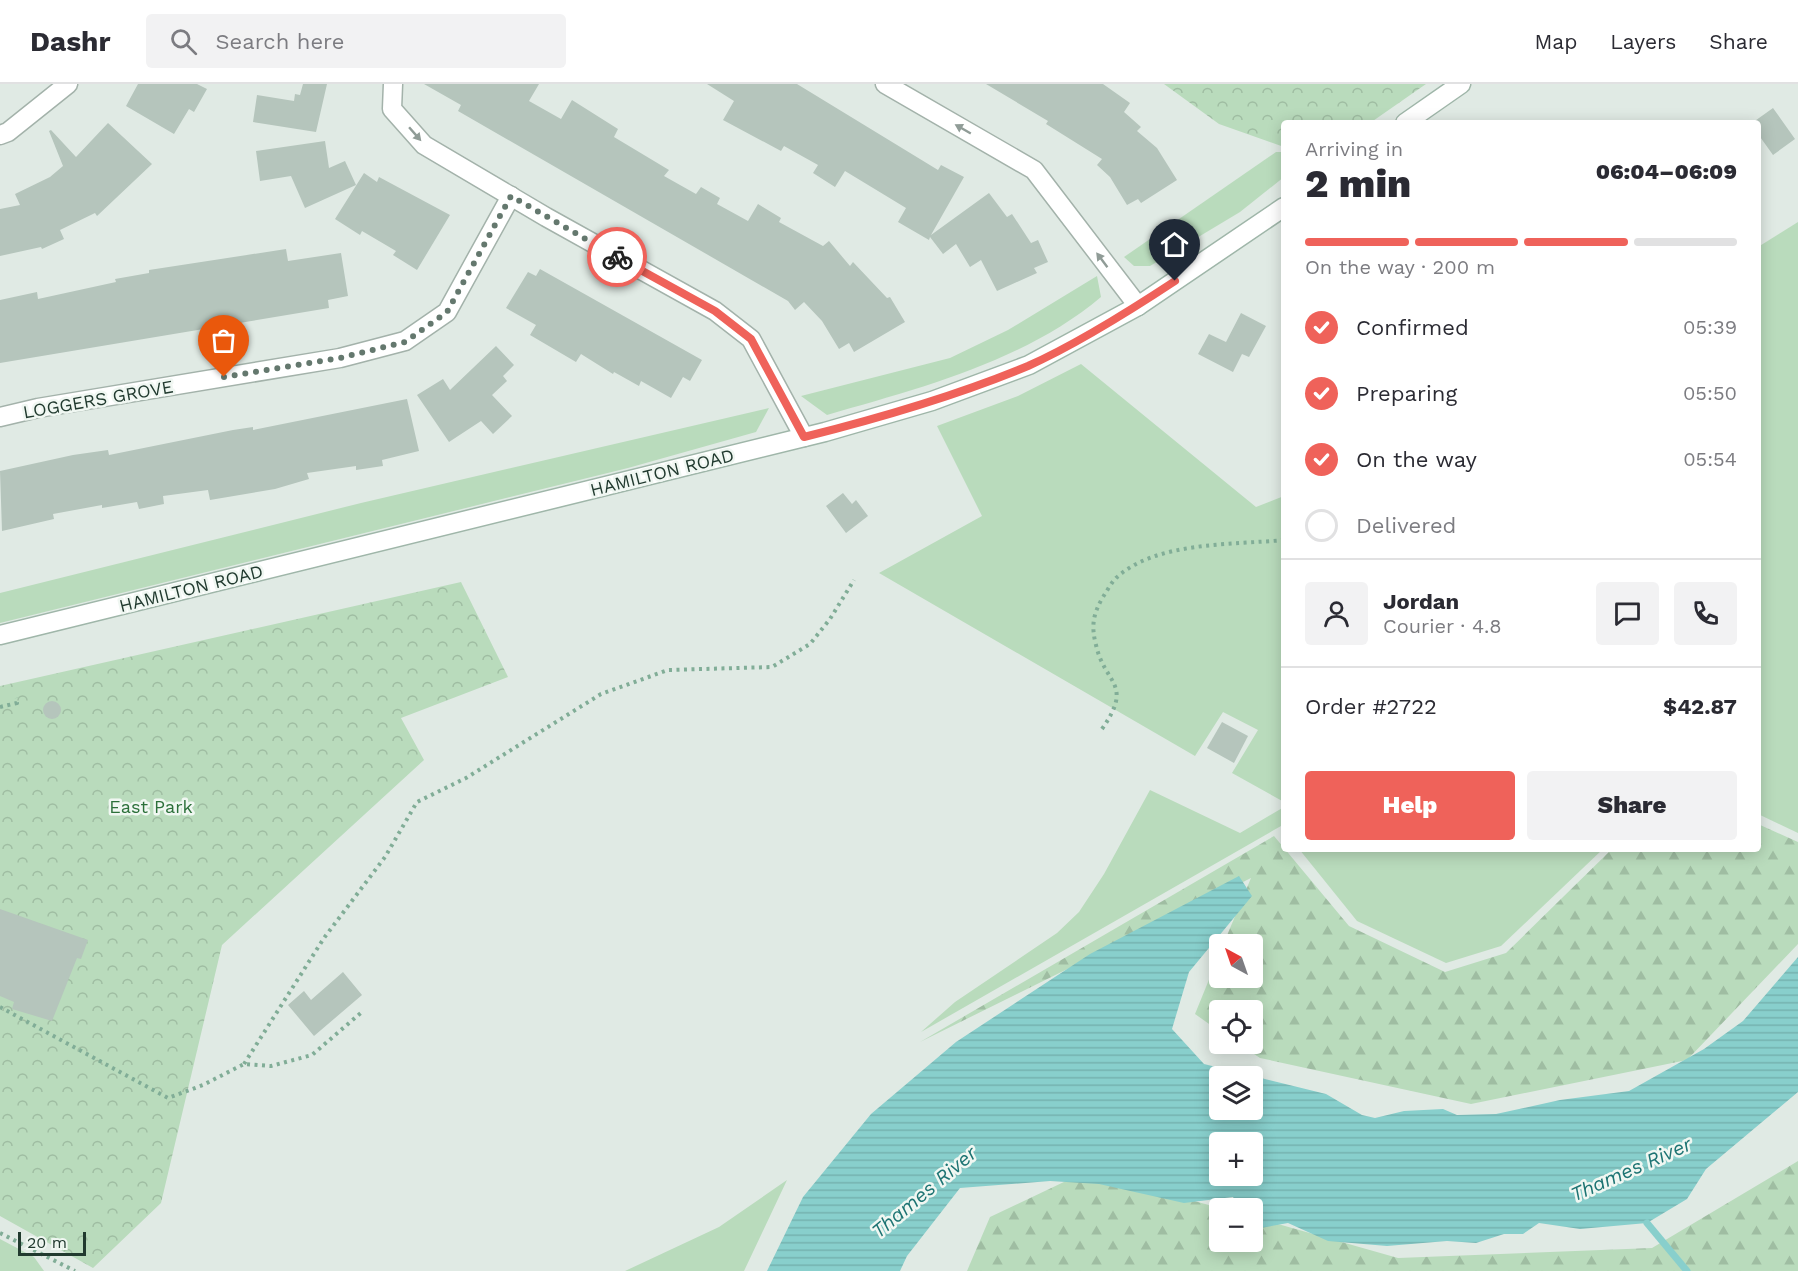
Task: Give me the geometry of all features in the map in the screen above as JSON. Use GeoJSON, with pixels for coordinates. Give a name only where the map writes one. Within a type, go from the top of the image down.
{"type":"FeatureCollection","features":[{"type":"Feature","properties":{"kind":"street"},"geometry":{"type":"LineString","coordinates":[[0,135],[8,132],[68,84]]}},
{"type":"Feature","properties":{"kind":"street"},"geometry":{"type":"LineString","coordinates":[[393,84],[392,109],[424,145],[715,311],[751,339],[804,437]]}},
{"type":"Feature","properties":{"kind":"street"},"geometry":{"type":"LineString","coordinates":[[885,84],[1034,170],[1138,306]]}},
{"type":"Feature","properties":{"kind":"street"},"geometry":{"type":"LineString","coordinates":[[1409,120],[1461,84]]}},
{"type":"Feature","properties":{"kind":"street","name":"LOGGERS GROVE"},"geometry":{"type":"LineString","coordinates":[[0,417],[38,408],[340,358],[405,342],[447,312],[511,196]]}},
{"type":"Feature","properties":{"kind":"street","name":"HAMILTON ROAD"},"geometry":{"type":"LineString","coordinates":[[0,635],[804,437],[932,401],[1029,365],[1138,306],[1281,209]]}},
{"type":"Feature","properties":{"kind":"path"},"geometry":{"type":"LineString","coordinates":[[1102,729],[1115,710],[1116,686],[1096,646],[1093,614],[1115,579],[1140,561],[1176,550],[1281,540]]}},
{"type":"Feature","properties":{"kind":"path"},"geometry":{"type":"LineString","coordinates":[[0,1007],[168,1098],[203,1085],[244,1064],[324,938],[385,857],[417,802],[466,778],[602,694],[668,670],[772,667],[810,644],[830,619],[854,580]]}},
{"type":"Feature","properties":{"kind":"path"},"geometry":{"type":"LineString","coordinates":[[0,707],[17,703],[15,698]]}},
{"type":"Feature","properties":{"kind":"path"},"geometry":{"type":"LineString","coordinates":[[244,1064],[271,1066],[312,1055],[363,1011]]}},
{"type":"Feature","properties":{"kind":"path"},"geometry":{"type":"LineString","coordinates":[[0,1233],[75,1271]]}},
{"type":"Feature","properties":{"kind":"green space"},"geometry":{"type":"Polygon","coordinates":[[[1164,84],[1426,84],[1374,120],[1281,120],[1281,146],[1219,124],[1164,84]]]}},
{"type":"Feature","properties":{"kind":"green space"},"geometry":{"type":"Polygon","coordinates":[[[1276,152],[1281,152],[1281,179],[1240,212],[1150,266],[1134,266],[1124,257],[1276,152]]]}},
{"type":"Feature","properties":{"kind":"green space"},"geometry":{"type":"Polygon","coordinates":[[[1798,222],[1798,833],[1761,815],[1761,245],[1798,222]]]}},
{"type":"Feature","properties":{"kind":"green space"},"geometry":{"type":"Polygon","coordinates":[[[1097,276],[1101,297],[1039,339],[971,370],[827,415],[801,396],[950,358],[1008,330],[1097,276]]]}},
{"type":"Feature","properties":{"kind":"green space"},"geometry":{"type":"Polygon","coordinates":[[[1081,364],[1256,507],[1281,497],[1281,800],[1232,773],[1258,730],[1223,712],[1195,756],[879,573],[982,516],[937,426],[1018,396],[1081,364]]]}},
{"type":"Feature","properties":{"kind":"green space"},"geometry":{"type":"Polygon","coordinates":[[[769,408],[756,432],[628,468],[0,623],[0,593],[361,503],[769,408]]]}},
{"type":"Feature","properties":{"kind":"green space","name":"East Park"},"geometry":{"type":"Polygon","coordinates":[[[461,582],[508,677],[401,718],[424,760],[222,945],[161,1203],[93,1268],[0,1216],[0,686],[461,582]]]}},
{"type":"Feature","properties":{"kind":"green space"},"geometry":{"type":"Polygon","coordinates":[[[1150,790],[1240,833],[1281,809],[1281,826],[921,1032],[955,1002],[1057,933],[1079,912],[1104,874],[1150,790]]]}},
{"type":"Feature","properties":{"kind":"green space"},"geometry":{"type":"Polygon","coordinates":[[[1761,825],[1798,842],[1798,944],[1687,1060],[1471,1104],[1260,1058],[1254,1054],[1263,1054],[1263,1000],[1209,1000],[1209,1024],[1195,1014],[1209,980],[1209,988],[1263,988],[1263,934],[1228,934],[1251,878],[920,1042],[1274,836],[1281,844],[1281,852],[1287,852],[1349,926],[1445,972],[1506,953],[1609,852],[1761,852],[1761,825]]]}},
{"type":"Feature","properties":{"kind":"green space"},"geometry":{"type":"Polygon","coordinates":[[[1301,852],[1600,852],[1501,946],[1446,963],[1357,921],[1301,852]]]}},
{"type":"Feature","properties":{"kind":"green space"},"geometry":{"type":"Polygon","coordinates":[[[1798,1161],[1798,1271],[967,1271],[990,1217],[1087,1171],[1209,1205],[1209,1252],[1263,1252],[1263,1220],[1398,1258],[1652,1248],[1798,1161]]]}},
{"type":"Feature","properties":{"kind":"green space"},"geometry":{"type":"Polygon","coordinates":[[[787,1180],[744,1271],[625,1271],[719,1227],[787,1180]]]}},
{"type":"Feature","properties":{"kind":"green space"},"geometry":{"type":"Polygon","coordinates":[[[0,1239],[34,1257],[44,1271],[0,1271],[0,1239]]]}},
{"type":"Feature","properties":{"kind":"water","name":"Thames River"},"geometry":{"type":"Polygon","coordinates":[[[1239,876],[1252,896],[1220,934],[1209,934],[1209,948],[1189,972],[1172,1029],[1204,1064],[1212,1066],[1209,1066],[1209,1120],[1263,1120],[1263,1079],[1326,1094],[1362,1115],[1375,1118],[1404,1111],[1443,1109],[1457,1115],[1496,1114],[1560,1100],[1629,1091],[1704,1049],[1743,1021],[1798,957],[1798,1092],[1706,1169],[1687,1199],[1647,1223],[1580,1229],[1539,1223],[1523,1234],[1504,1234],[1476,1243],[1447,1241],[1387,1246],[1328,1241],[1288,1223],[1263,1228],[1263,1198],[1209,1198],[1209,1200],[1184,1203],[1099,1184],[1050,1181],[960,1188],[907,1256],[900,1271],[767,1271],[803,1197],[871,1114],[956,1042],[1090,954],[1239,876]]]}},
{"type":"Feature","properties":{"kind":"building"},"geometry":{"type":"Polygon","coordinates":[[[138,84],[197,84],[207,89],[194,112],[189,109],[174,134],[126,106],[138,84]]]}},
{"type":"Feature","properties":{"kind":"building"},"geometry":{"type":"Polygon","coordinates":[[[303,84],[327,84],[316,132],[253,122],[257,95],[294,101],[295,94],[300,95],[303,84]]]}},
{"type":"Feature","properties":{"kind":"building"},"geometry":{"type":"Polygon","coordinates":[[[424,84],[539,84],[529,101],[561,119],[572,100],[618,129],[614,137],[669,170],[664,176],[696,194],[701,187],[720,198],[717,204],[748,221],[758,204],[781,218],[779,222],[823,246],[829,241],[850,266],[853,262],[887,298],[890,297],[905,322],[854,352],[849,343],[839,349],[822,321],[804,302],[795,310],[788,301],[458,111],[461,105],[424,84]]]}},
{"type":"Feature","properties":{"kind":"building"},"geometry":{"type":"Polygon","coordinates":[[[707,84],[797,84],[938,170],[941,165],[964,177],[931,235],[989,193],[1007,217],[1012,214],[1031,243],[1038,240],[1048,262],[1034,268],[1037,273],[997,291],[981,260],[970,267],[956,244],[943,254],[930,237],[929,240],[898,222],[906,208],[845,171],[835,187],[813,173],[818,165],[784,146],[781,151],[723,120],[734,101],[707,84]]]}},
{"type":"Feature","properties":{"kind":"building"},"geometry":{"type":"Polygon","coordinates":[[[986,84],[1103,84],[1130,103],[1124,112],[1141,127],[1137,131],[1157,148],[1177,180],[1141,203],[1138,199],[1127,205],[1110,177],[1097,165],[1102,159],[1046,124],[1048,121],[986,84]]]}},
{"type":"Feature","properties":{"kind":"building"},"geometry":{"type":"Polygon","coordinates":[[[1773,108],[1795,139],[1773,155],[1761,138],[1761,120],[1756,120],[1773,108]]]}},
{"type":"Feature","properties":{"kind":"building"},"geometry":{"type":"Polygon","coordinates":[[[108,123],[152,164],[97,216],[95,213],[60,230],[64,239],[42,249],[41,247],[0,256],[0,209],[20,205],[15,194],[50,177],[63,166],[49,131],[51,130],[76,157],[108,123]]]}},
{"type":"Feature","properties":{"kind":"building"},"geometry":{"type":"Polygon","coordinates":[[[325,141],[329,168],[345,161],[356,185],[305,208],[291,176],[260,181],[256,151],[325,141]]]}},
{"type":"Feature","properties":{"kind":"building"},"geometry":{"type":"Polygon","coordinates":[[[364,173],[377,182],[379,177],[450,215],[417,270],[393,255],[396,251],[362,231],[360,235],[335,219],[364,173]]]}},
{"type":"Feature","properties":{"kind":"building"},"geometry":{"type":"Polygon","coordinates":[[[286,249],[288,261],[341,253],[348,296],[328,300],[329,308],[0,363],[0,300],[37,292],[38,299],[116,282],[115,279],[149,273],[149,270],[286,249]]]}},
{"type":"Feature","properties":{"kind":"building"},"geometry":{"type":"Polygon","coordinates":[[[540,269],[702,360],[690,381],[683,377],[671,398],[641,381],[639,386],[614,372],[613,374],[581,354],[576,362],[530,335],[536,325],[506,308],[528,272],[536,276],[540,269]]]}},
{"type":"Feature","properties":{"kind":"building"},"geometry":{"type":"Polygon","coordinates":[[[1241,313],[1266,326],[1249,357],[1242,354],[1233,372],[1198,354],[1209,334],[1226,342],[1241,313]]]}},
{"type":"Feature","properties":{"kind":"building"},"geometry":{"type":"Polygon","coordinates":[[[496,346],[514,365],[503,376],[507,381],[492,395],[512,416],[493,434],[481,421],[449,442],[417,395],[443,379],[450,390],[496,346]]]}},
{"type":"Feature","properties":{"kind":"building"},"geometry":{"type":"Polygon","coordinates":[[[407,399],[419,451],[382,460],[383,466],[356,470],[356,466],[307,473],[309,479],[275,489],[210,500],[208,490],[163,496],[164,504],[139,509],[137,502],[102,508],[102,505],[53,514],[54,519],[2,531],[0,471],[73,455],[108,450],[109,455],[233,430],[253,427],[253,430],[407,399]]]}},
{"type":"Feature","properties":{"kind":"building"},"geometry":{"type":"Polygon","coordinates":[[[843,493],[852,504],[856,500],[868,516],[846,533],[826,506],[843,493]]]}},
{"type":"Feature","properties":{"kind":"building"},"geometry":{"type":"Polygon","coordinates":[[[48,701],[56,701],[61,706],[59,717],[48,719],[43,714],[43,706],[48,701]]]}},
{"type":"Feature","properties":{"kind":"building"},"geometry":{"type":"Polygon","coordinates":[[[1222,722],[1248,736],[1234,763],[1207,748],[1222,722]]]}},
{"type":"Feature","properties":{"kind":"building"},"geometry":{"type":"Polygon","coordinates":[[[0,909],[88,940],[81,959],[77,958],[52,1021],[12,1009],[14,1002],[0,996],[0,909]]]}},
{"type":"Feature","properties":{"kind":"building"},"geometry":{"type":"Polygon","coordinates":[[[343,972],[362,995],[314,1036],[288,1005],[304,991],[311,1000],[343,972]]]}},
{"type":"Feature","properties":{"kind":"waterway"},"geometry":{"type":"LineString","coordinates":[[1647,1223],[1687,1271]]}},
{"type":"Feature","properties":{"kind":"way so far"},"geometry":{"type":"LineString","coordinates":[[224,377],[340,358],[405,342],[447,312],[511,196],[617,257]]}},
{"type":"Feature","properties":{"kind":"route"},"geometry":{"type":"LineString","coordinates":[[617,257],[715,311],[751,339],[804,437],[932,401],[1029,365],[1138,306],[1175,281]]}}]}
